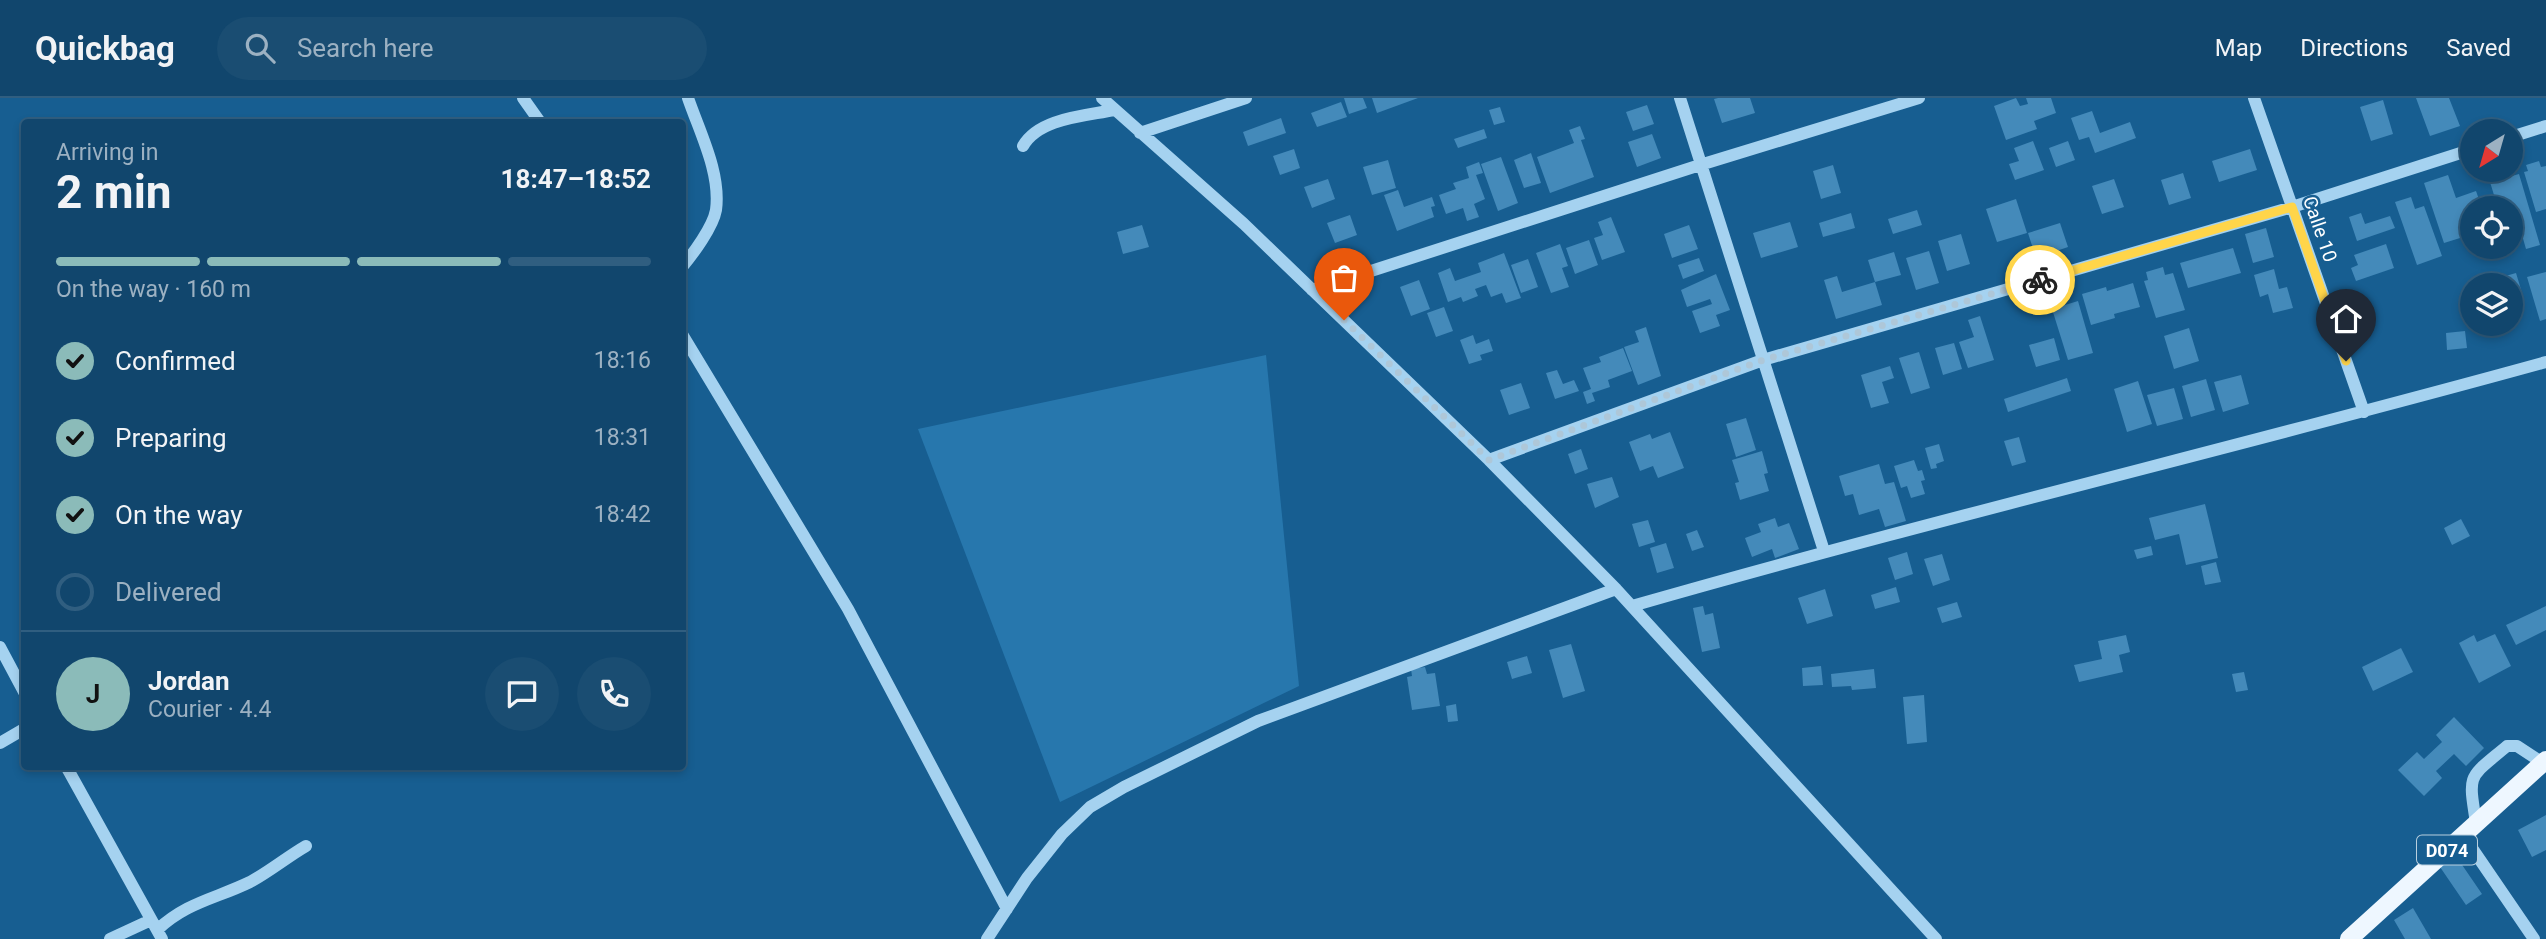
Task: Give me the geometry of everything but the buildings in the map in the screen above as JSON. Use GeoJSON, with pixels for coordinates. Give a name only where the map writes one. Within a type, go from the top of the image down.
{"type":"FeatureCollection","features":[{"type":"Feature","properties":{"kind":"main road","name":"D074"},"geometry":{"type":"LineString","coordinates":[[2349,939],[2544,761]]}},
{"type":"Feature","properties":{"kind":"street"},"geometry":{"type":"LineString","coordinates":[[523,98],[535,119]]}},
{"type":"Feature","properties":{"kind":"street"},"geometry":{"type":"LineString","coordinates":[[686,262],[696,250],[716,212],[715,176],[688,98]]}},
{"type":"Feature","properties":{"kind":"street"},"geometry":{"type":"LineString","coordinates":[[1102,98],[1244,224],[1489,460],[1632,606],[1936,939]]}},
{"type":"Feature","properties":{"kind":"street"},"geometry":{"type":"LineString","coordinates":[[1140,133],[1247,98]]}},
{"type":"Feature","properties":{"kind":"street"},"geometry":{"type":"LineString","coordinates":[[1680,98],[1824,551]]}},
{"type":"Feature","properties":{"kind":"street"},"geometry":{"type":"LineString","coordinates":[[1312,290],[1919,98]]}},
{"type":"Feature","properties":{"kind":"street","name":"Calle 10"},"geometry":{"type":"LineString","coordinates":[[2254,98],[2364,412]]}},
{"type":"Feature","properties":{"kind":"street"},"geometry":{"type":"LineString","coordinates":[[1023,146],[1028,136],[1045,125],[1114,110]]}},
{"type":"Feature","properties":{"kind":"street"},"geometry":{"type":"LineString","coordinates":[[2524,133],[2546,126]]}},
{"type":"Feature","properties":{"kind":"street"},"geometry":{"type":"LineString","coordinates":[[1489,460],[1763,360],[2292,207],[2460,153]]}},
{"type":"Feature","properties":{"kind":"street"},"geometry":{"type":"LineString","coordinates":[[686,341],[848,609],[1007,909]]}},
{"type":"Feature","properties":{"kind":"street"},"geometry":{"type":"LineString","coordinates":[[1632,606],[1824,551],[2364,412],[2546,362]]}},
{"type":"Feature","properties":{"kind":"street"},"geometry":{"type":"LineString","coordinates":[[987,939],[1027,878],[1062,834],[1090,807],[1124,787],[1258,721],[1616,589]]}},
{"type":"Feature","properties":{"kind":"street"},"geometry":{"type":"LineString","coordinates":[[0,648],[21,686]]}},
{"type":"Feature","properties":{"kind":"street"},"geometry":{"type":"LineString","coordinates":[[0,743],[21,731]]}},
{"type":"Feature","properties":{"kind":"street"},"geometry":{"type":"LineString","coordinates":[[2534,939],[2470,829],[2470,785],[2475,773],[2507,746],[2517,746],[2544,761]]}},
{"type":"Feature","properties":{"kind":"street"},"geometry":{"type":"LineString","coordinates":[[68,770],[157,930]]}},
{"type":"Feature","properties":{"kind":"street"},"geometry":{"type":"LineString","coordinates":[[110,939],[157,930],[173,915],[220,892],[250,882],[306,846]]}},
{"type":"Feature","properties":{"kind":"shaded area"},"geometry":{"type":"Polygon","coordinates":[[[1266,355],[1299,686],[1060,802],[918,429],[1266,355]]]}},
{"type":"Feature","properties":{"kind":"way so far"},"geometry":{"type":"LineString","coordinates":[[1344,320],[1489,460],[1763,360],[2040,280]]}},
{"type":"Feature","properties":{"kind":"route"},"geometry":{"type":"LineString","coordinates":[[2040,280],[2292,207],[2346,361]]}}]}
